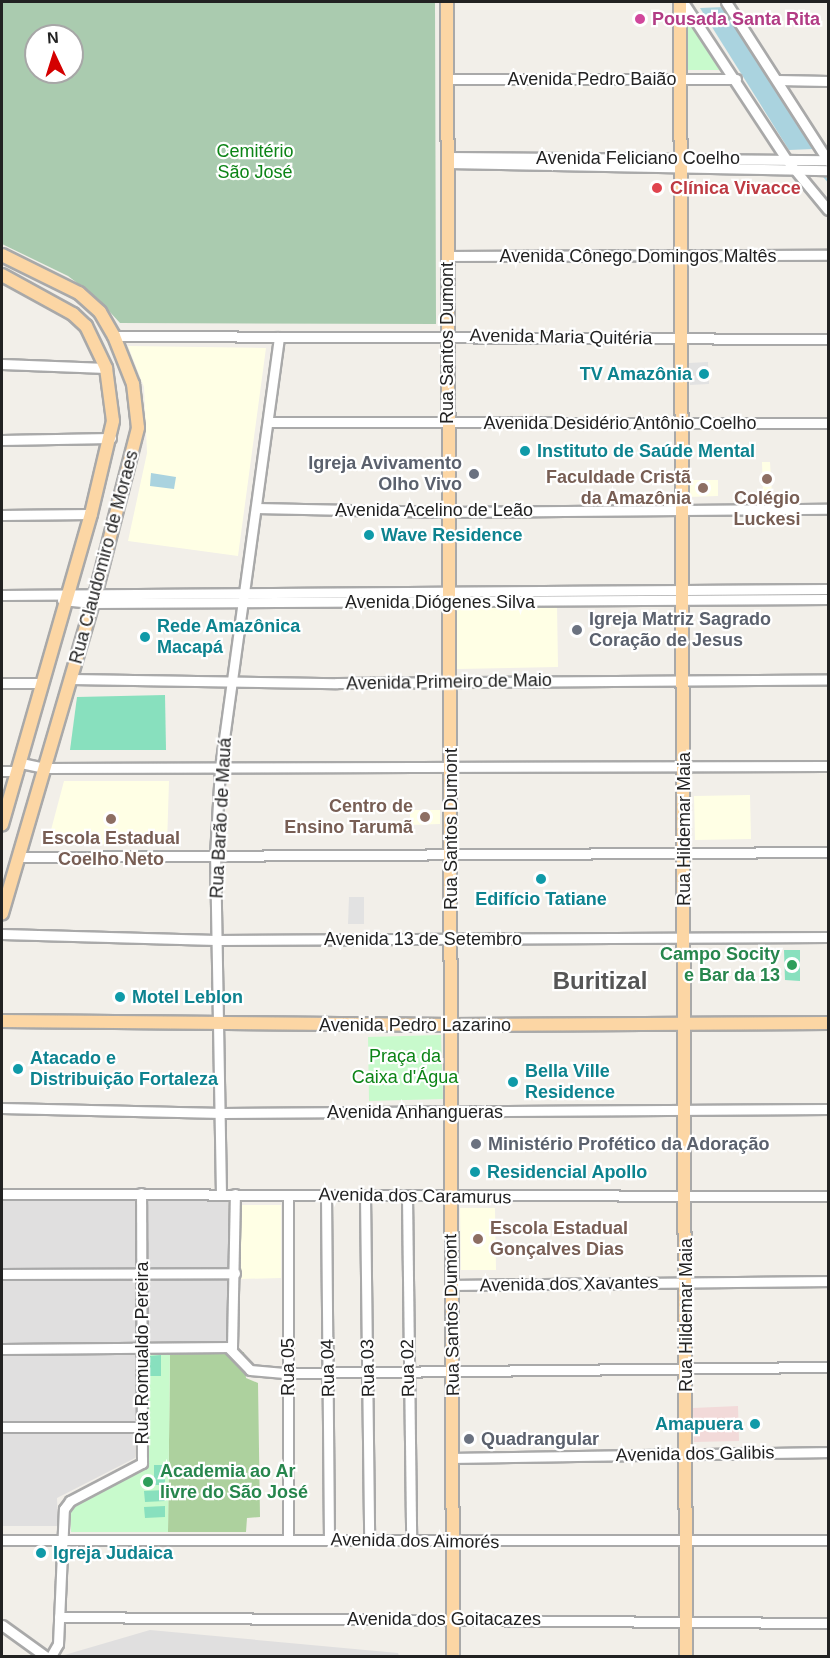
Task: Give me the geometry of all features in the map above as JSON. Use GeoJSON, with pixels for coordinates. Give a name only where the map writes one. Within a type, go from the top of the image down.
{"type":"FeatureCollection","features":[{"type":"Feature","properties":{"kind":"main road","name":"Rua Santos Dumont"},"geometry":{"type":"LineString","coordinates":[[447,2],[447,512],[452,854],[453,1656]]}},
{"type":"Feature","properties":{"kind":"main road","name":"Rua Hildemar Maia"},"geometry":{"type":"LineString","coordinates":[[682,2],[681,596],[685,853],[683,1110],[686,1197],[686,1656]]}},
{"type":"Feature","properties":{"kind":"main road","name":"Rua Claudomiro de Moraes"},"geometry":{"type":"LineString","coordinates":[[2,255],[79,293],[100,312],[114,336],[133,384],[138,428],[94,598],[2,914]]}},
{"type":"Feature","properties":{"kind":"main road","name":"Rua Claudomiro de Moraes"},"geometry":{"type":"LineString","coordinates":[[2,276],[73,314],[95,339],[106,368],[113,397],[111,438],[2,825]]}},
{"type":"Feature","properties":{"kind":"main road"},"geometry":{"type":"LineString","coordinates":[[95,339],[114,336]]}},
{"type":"Feature","properties":{"kind":"main road","name":"Avenida Pedro Lazarino"},"geometry":{"type":"LineString","coordinates":[[2,1021],[452,1026],[828,1023]]}},
{"type":"Feature","properties":{"kind":"street"},"geometry":{"type":"LineString","coordinates":[[682,2],[736,79],[786,159],[828,210]]}},
{"type":"Feature","properties":{"kind":"street"},"geometry":{"type":"LineString","coordinates":[[726,2],[777,80],[826,163]]}},
{"type":"Feature","properties":{"kind":"street","name":"Avenida Pedro Baião"},"geometry":{"type":"LineString","coordinates":[[448,79],[736,79]]}},
{"type":"Feature","properties":{"kind":"street"},"geometry":{"type":"LineString","coordinates":[[777,80],[828,81]]}},
{"type":"Feature","properties":{"kind":"street","name":"Avenida Feliciano Coelho"},"geometry":{"type":"LineString","coordinates":[[448,160],[681,162],[798,159],[826,163]]}},
{"type":"Feature","properties":{"kind":"street","name":"Avenida Feliciano Coelho"},"geometry":{"type":"LineString","coordinates":[[681,162],[794,170],[804,170],[826,163]]}},
{"type":"Feature","properties":{"kind":"street","name":"Avenida Cônego Domingos Maltês"},"geometry":{"type":"LineString","coordinates":[[447,256],[828,255]]}},
{"type":"Feature","properties":{"kind":"street","name":"Avenida Maria Quitéria"},"geometry":{"type":"LineString","coordinates":[[114,336],[447,335],[828,339]]}},
{"type":"Feature","properties":{"kind":"street","name":"Rua Barão de Mauá"},"geometry":{"type":"LineString","coordinates":[[221,1194],[222,1113],[216,1024],[215,855],[220,768],[234,680],[279,337]]}},
{"type":"Feature","properties":{"kind":"street"},"geometry":{"type":"LineString","coordinates":[[2,364],[106,368]]}},
{"type":"Feature","properties":{"kind":"street","name":"Avenida Desidério Antônio Coelho"},"geometry":{"type":"LineString","coordinates":[[268,422],[828,423]]}},
{"type":"Feature","properties":{"kind":"street"},"geometry":{"type":"LineString","coordinates":[[2,440],[111,438]]}},
{"type":"Feature","properties":{"kind":"street","name":"Avenida Acelino de Leão"},"geometry":{"type":"LineString","coordinates":[[256,508],[447,512],[828,509]]}},
{"type":"Feature","properties":{"kind":"street"},"geometry":{"type":"LineString","coordinates":[[2,515],[91,514]]}},
{"type":"Feature","properties":{"kind":"street"},"geometry":{"type":"LineString","coordinates":[[802,589],[802,600]]}},
{"type":"Feature","properties":{"kind":"street","name":"Avenida Diógenes Silva"},"geometry":{"type":"LineString","coordinates":[[681,596],[828,589]]}},
{"type":"Feature","properties":{"kind":"street","name":"Avenida Diógenes Silva"},"geometry":{"type":"LineString","coordinates":[[2,595],[94,598],[681,596],[828,599]]}},
{"type":"Feature","properties":{"kind":"street","name":"Avenida Primeiro de Maio"},"geometry":{"type":"LineString","coordinates":[[70,679],[337,683],[828,680]]}},
{"type":"Feature","properties":{"kind":"street"},"geometry":{"type":"LineString","coordinates":[[2,683],[42,683]]}},
{"type":"Feature","properties":{"kind":"street"},"geometry":{"type":"LineString","coordinates":[[2,771],[20,767],[828,766]]}},
{"type":"Feature","properties":{"kind":"street"},"geometry":{"type":"LineString","coordinates":[[20,857],[828,852]]}},
{"type":"Feature","properties":{"kind":"street","name":"Avenida 13 de Setembro"},"geometry":{"type":"LineString","coordinates":[[2,934],[216,940],[828,937]]}},
{"type":"Feature","properties":{"kind":"street","name":"Avenida Anhangueras"},"geometry":{"type":"LineString","coordinates":[[2,1108],[222,1113],[828,1109]]}},
{"type":"Feature","properties":{"kind":"street","name":"Avenida dos Caramurus"},"geometry":{"type":"LineString","coordinates":[[2,1194],[141,1193],[451,1197],[828,1196]]}},
{"type":"Feature","properties":{"kind":"street","name":"Rua Romualdo Pereira"},"geometry":{"type":"LineString","coordinates":[[60,1539],[64,1509],[70,1501],[141,1464],[143,1348],[141,1193]]}},
{"type":"Feature","properties":{"kind":"street"},"geometry":{"type":"LineString","coordinates":[[235,1194],[235,1273],[230,1348],[250,1370],[287,1373],[368,1373],[828,1367]]}},
{"type":"Feature","properties":{"kind":"street","name":"Rua 05"},"geometry":{"type":"LineString","coordinates":[[288,1195],[288,1540]]}},
{"type":"Feature","properties":{"kind":"street","name":"Rua 04"},"geometry":{"type":"LineString","coordinates":[[326,1195],[329,1540]]}},
{"type":"Feature","properties":{"kind":"street","name":"Rua 03"},"geometry":{"type":"LineString","coordinates":[[365,1195],[369,1541]]}},
{"type":"Feature","properties":{"kind":"street","name":"Rua 02"},"geometry":{"type":"LineString","coordinates":[[407,1196],[411,1541]]}},
{"type":"Feature","properties":{"kind":"street"},"geometry":{"type":"LineString","coordinates":[[2,1274],[142,1271],[235,1273]]}},
{"type":"Feature","properties":{"kind":"street","name":"Avenida dos Xavantes"},"geometry":{"type":"LineString","coordinates":[[453,1285],[828,1281]]}},
{"type":"Feature","properties":{"kind":"street"},"geometry":{"type":"LineString","coordinates":[[2,1349],[230,1348]]}},
{"type":"Feature","properties":{"kind":"street"},"geometry":{"type":"LineString","coordinates":[[2,1427],[143,1426]]}},
{"type":"Feature","properties":{"kind":"street","name":"Avenida dos Galibis"},"geometry":{"type":"LineString","coordinates":[[454,1458],[828,1452]]}},
{"type":"Feature","properties":{"kind":"street"},"geometry":{"type":"LineString","coordinates":[[51,1656],[58,1644],[60,1539]]}},
{"type":"Feature","properties":{"kind":"street","name":"Avenida dos Aimorés"},"geometry":{"type":"LineString","coordinates":[[2,1540],[329,1540],[454,1543],[687,1543],[828,1540]]}},
{"type":"Feature","properties":{"kind":"street","name":"Avenida dos Goitacazes"},"geometry":{"type":"LineString","coordinates":[[59,1617],[828,1623]]}},
{"type":"Feature","properties":{"kind":"street"},"geometry":{"type":"LineString","coordinates":[[2,1625],[45,1656]]}},
{"type":"Feature","properties":{"kind":"shaded area"},"geometry":{"type":"Polygon","coordinates":[[[128,346],[266,348],[238,556],[128,541],[147,453],[144,387],[128,346]]]}},
{"type":"Feature","properties":{"kind":"shaded area"},"geometry":{"type":"Polygon","coordinates":[[[708,362],[709,384],[690,385],[689,363],[708,362]]]}},
{"type":"Feature","properties":{"kind":"shaded area","name":"Colégio Luckesi"},"geometry":{"type":"Polygon","coordinates":[[[762,462],[770,462],[772,494],[763,495],[762,462]]]}},
{"type":"Feature","properties":{"kind":"shaded area","name":"Faculdade Cristã da Amazônia"},"geometry":{"type":"Polygon","coordinates":[[[688,480],[718,480],[718,496],[688,497],[688,480]]]}},
{"type":"Feature","properties":{"kind":"shaded area"},"geometry":{"type":"Polygon","coordinates":[[[557,605],[558,667],[457,669],[456,607],[557,605]]]}},
{"type":"Feature","properties":{"kind":"shaded area","name":"Escola Estadual Coelho Neto"},"geometry":{"type":"Polygon","coordinates":[[[64,781],[169,781],[167,844],[47,845],[64,781]]]}},
{"type":"Feature","properties":{"kind":"shaded area"},"geometry":{"type":"Polygon","coordinates":[[[750,795],[751,839],[695,840],[694,796],[750,795]]]}},
{"type":"Feature","properties":{"kind":"shaded area","name":"Centro de Ensino Tarumã"},"geometry":{"type":"Polygon","coordinates":[[[410,810],[440,810],[440,824],[410,825],[410,810]]]}},
{"type":"Feature","properties":{"kind":"shaded area"},"geometry":{"type":"Polygon","coordinates":[[[349,897],[364,897],[364,924],[348,924],[349,897]]]}},
{"type":"Feature","properties":{"kind":"shaded area"},"geometry":{"type":"Polygon","coordinates":[[[228,1197],[230,1342],[138,1341],[135,1458],[57,1498],[58,1526],[2,1526],[2,1199],[228,1197]]]}},
{"type":"Feature","properties":{"kind":"shaded area"},"geometry":{"type":"Polygon","coordinates":[[[239,1205],[281,1205],[281,1278],[239,1279],[239,1205]]]}},
{"type":"Feature","properties":{"kind":"shaded area","name":"Escola Estadual Gonçalves Dias"},"geometry":{"type":"Polygon","coordinates":[[[460,1208],[495,1208],[496,1270],[461,1270],[460,1208]]]}},
{"type":"Feature","properties":{"kind":"shaded area"},"geometry":{"type":"Polygon","coordinates":[[[738,1406],[739,1441],[694,1442],[693,1408],[738,1406]]]}},
{"type":"Feature","properties":{"kind":"shaded area"},"geometry":{"type":"Polygon","coordinates":[[[150,1630],[398,1653],[399,1656],[61,1656],[150,1630]]]}},
{"type":"Feature","properties":{"kind":"green space","name":"Cemitério São José"},"geometry":{"type":"Polygon","coordinates":[[[2,2],[435,2],[436,324],[120,323],[97,298],[68,276],[2,244],[2,2]]]}},
{"type":"Feature","properties":{"kind":"green space"},"geometry":{"type":"Polygon","coordinates":[[[687,12],[722,70],[687,70],[687,12]]]}},
{"type":"Feature","properties":{"kind":"green space"},"geometry":{"type":"Polygon","coordinates":[[[165,695],[166,750],[70,750],[77,697],[165,695]]]}},
{"type":"Feature","properties":{"kind":"green space","name":"Campo Socity e Bar da 13"},"geometry":{"type":"Polygon","coordinates":[[[784,950],[800,950],[800,981],[785,980],[784,950]]]}},
{"type":"Feature","properties":{"kind":"green space","name":"Praça da Caixa d'Água"},"geometry":{"type":"Polygon","coordinates":[[[441,1035],[443,1099],[369,1101],[368,1037],[441,1035]]]}},
{"type":"Feature","properties":{"kind":"green space"},"geometry":{"type":"Polygon","coordinates":[[[149,1351],[170,1351],[168,1532],[71,1532],[70,1507],[146,1467],[149,1351]]]}},
{"type":"Feature","properties":{"kind":"green space"},"geometry":{"type":"Polygon","coordinates":[[[170,1351],[244,1352],[246,1378],[258,1383],[260,1517],[247,1518],[246,1532],[168,1532],[170,1351]]]}},
{"type":"Feature","properties":{"kind":"green space"},"geometry":{"type":"Polygon","coordinates":[[[161,1355],[161,1376],[150,1376],[149,1356],[161,1355]]]}},
{"type":"Feature","properties":{"kind":"green space"},"geometry":{"type":"Polygon","coordinates":[[[154,1465],[165,1465],[165,1485],[154,1485],[154,1465]]]}},
{"type":"Feature","properties":{"kind":"green space"},"geometry":{"type":"Polygon","coordinates":[[[165,1490],[165,1501],[145,1502],[144,1491],[165,1490]]]}},
{"type":"Feature","properties":{"kind":"green space"},"geometry":{"type":"Polygon","coordinates":[[[165,1506],[165,1517],[145,1518],[144,1507],[165,1506]]]}},
{"type":"Feature","properties":{"kind":"water"},"geometry":{"type":"Polygon","coordinates":[[[724,7],[814,149],[789,150],[700,8],[724,7]]]}},
{"type":"Feature","properties":{"kind":"water"},"geometry":{"type":"Polygon","coordinates":[[[151,473],[176,477],[174,489],[150,486],[151,473]]]}},
{"type":"Feature","properties":{"kind":"waterway"},"geometry":{"type":"LineString","coordinates":[[821,173],[828,181]]}},
{"type":"Feature","properties":{"kind":"place","name":"Pousada Santa Rita"},"geometry":{"type":"Point","coordinates":[640,19]}},
{"type":"Feature","properties":{"kind":"place","name":"Clínica Vivacce"},"geometry":{"type":"Point","coordinates":[657,188]}},
{"type":"Feature","properties":{"kind":"place","name":"TV Amazônia"},"geometry":{"type":"Point","coordinates":[704,374]}},
{"type":"Feature","properties":{"kind":"place","name":"Instituto de Saúde Mental"},"geometry":{"type":"Point","coordinates":[525,451]}},
{"type":"Feature","properties":{"kind":"place","name":"Igreja Avivamento Olho Vivo"},"geometry":{"type":"Point","coordinates":[474,474]}},
{"type":"Feature","properties":{"kind":"place","name":"Colégio Luckesi"},"geometry":{"type":"Point","coordinates":[767,479]}},
{"type":"Feature","properties":{"kind":"place","name":"Faculdade Cristã da Amazônia"},"geometry":{"type":"Point","coordinates":[703,488]}},
{"type":"Feature","properties":{"kind":"place","name":"Wave Residence"},"geometry":{"type":"Point","coordinates":[369,535]}},
{"type":"Feature","properties":{"kind":"place","name":"Igreja Matriz Sagrado Coração de Jesus"},"geometry":{"type":"Point","coordinates":[577,630]}},
{"type":"Feature","properties":{"kind":"place","name":"Rede Amazônica Macapá"},"geometry":{"type":"Point","coordinates":[145,637]}},
{"type":"Feature","properties":{"kind":"place","name":"Centro de Ensino Tarumã"},"geometry":{"type":"Point","coordinates":[425,817]}},
{"type":"Feature","properties":{"kind":"place","name":"Escola Estadual Coelho Neto"},"geometry":{"type":"Point","coordinates":[111,819]}},
{"type":"Feature","properties":{"kind":"place","name":"Edifício Tatiane"},"geometry":{"type":"Point","coordinates":[541,879]}},
{"type":"Feature","properties":{"kind":"place","name":"Campo Socity e Bar da 13"},"geometry":{"type":"Point","coordinates":[792,965]}},
{"type":"Feature","properties":{"kind":"place","name":"Motel Leblon"},"geometry":{"type":"Point","coordinates":[120,997]}},
{"type":"Feature","properties":{"kind":"place","name":"Atacado e Distribuição Fortaleza"},"geometry":{"type":"Point","coordinates":[18,1069]}},
{"type":"Feature","properties":{"kind":"place","name":"Bella Ville Residence"},"geometry":{"type":"Point","coordinates":[513,1082]}},
{"type":"Feature","properties":{"kind":"place","name":"Ministério Profético da Adoração"},"geometry":{"type":"Point","coordinates":[476,1144]}},
{"type":"Feature","properties":{"kind":"place","name":"Residencial Apollo"},"geometry":{"type":"Point","coordinates":[475,1172]}},
{"type":"Feature","properties":{"kind":"place","name":"Escola Estadual Gonçalves Dias"},"geometry":{"type":"Point","coordinates":[478,1239]}},
{"type":"Feature","properties":{"kind":"place","name":"Amapuera"},"geometry":{"type":"Point","coordinates":[755,1424]}},
{"type":"Feature","properties":{"kind":"place","name":"Quadrangular"},"geometry":{"type":"Point","coordinates":[469,1439]}},
{"type":"Feature","properties":{"kind":"place","name":"Academia ao Ar livre do São José"},"geometry":{"type":"Point","coordinates":[148,1482]}},
{"type":"Feature","properties":{"kind":"place","name":"Igreja Judaica"},"geometry":{"type":"Point","coordinates":[41,1553]}},
{"type":"Feature","properties":{"kind":"district","name":"Buritizal"},"geometry":{"type":"Point","coordinates":[600,981]}}]}
